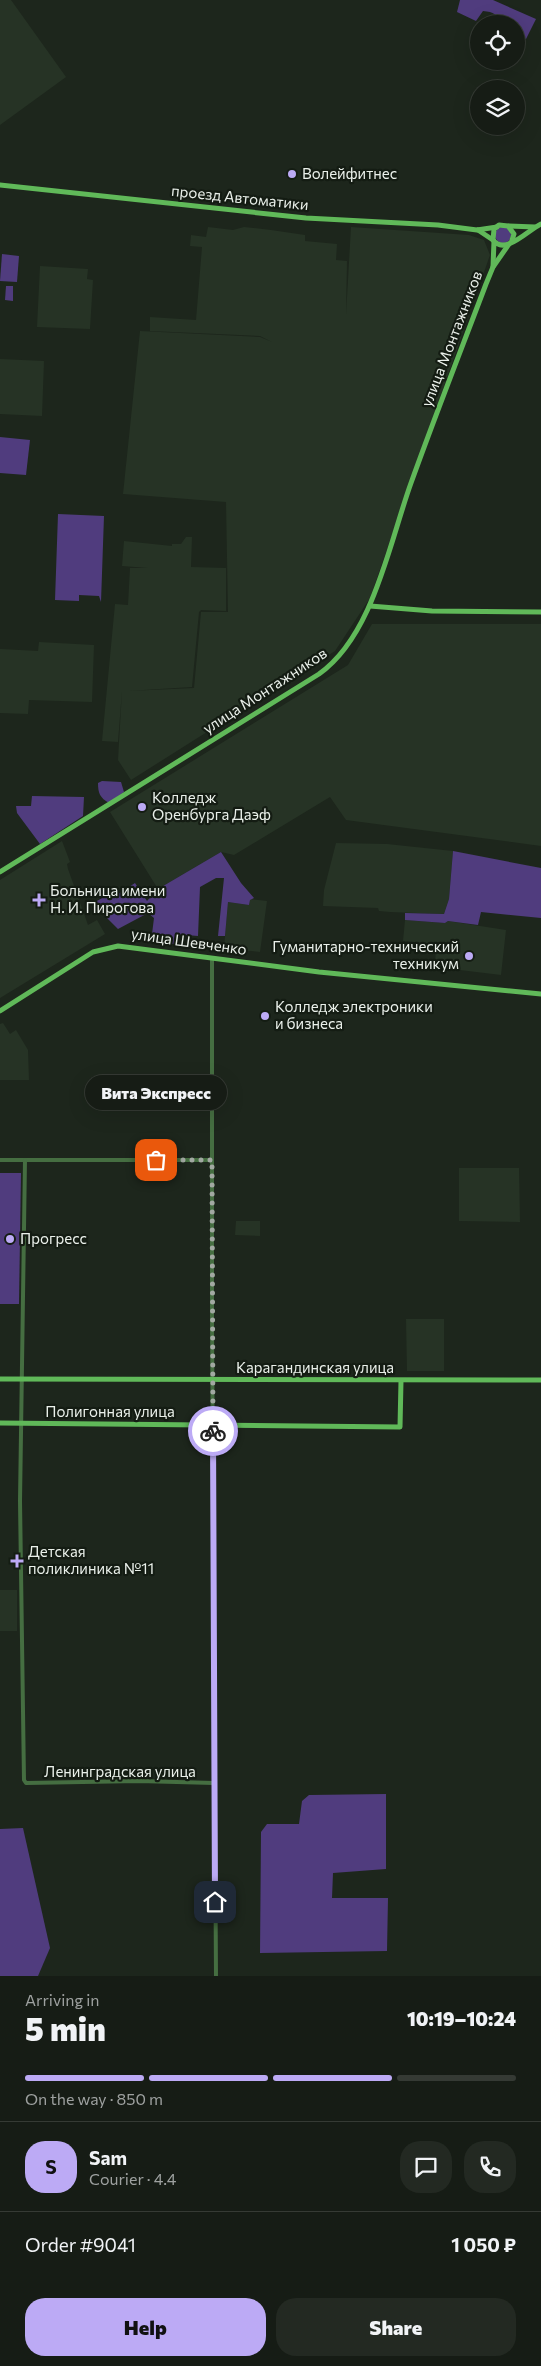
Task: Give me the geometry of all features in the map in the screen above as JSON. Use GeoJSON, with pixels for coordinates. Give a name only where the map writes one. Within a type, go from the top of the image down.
{"type":"FeatureCollection","features":[{"type":"Feature","properties":{"kind":"main road","name":"проезд Автоматики"},"geometry":{"type":"LineString","coordinates":[[0,185],[273,215],[438,225],[477,230],[497,227]]}},
{"type":"Feature","properties":{"kind":"main road"},"geometry":{"type":"LineString","coordinates":[[502,225],[508,226],[514,234],[510,243],[499,246],[493,240],[493,232],[502,225]]}},
{"type":"Feature","properties":{"kind":"main road","name":"улица Монтажников"},"geometry":{"type":"LineString","coordinates":[[508,226],[538,225]]}},
{"type":"Feature","properties":{"kind":"main road","name":"улица Монтажников"},"geometry":{"type":"LineString","coordinates":[[0,872],[332,665],[353,640],[370,606],[416,470],[493,267],[510,243],[538,225]]}},
{"type":"Feature","properties":{"kind":"main road","name":"проезд Автоматики"},"geometry":{"type":"LineString","coordinates":[[477,230],[493,240]]}},
{"type":"Feature","properties":{"kind":"main road","name":"улица Монтажников"},"geometry":{"type":"LineString","coordinates":[[493,240],[493,267]]}},
{"type":"Feature","properties":{"kind":"main road"},"geometry":{"type":"LineString","coordinates":[[370,606],[440,611],[541,612]]}},
{"type":"Feature","properties":{"kind":"main road","name":"улица Шевченко"},"geometry":{"type":"LineString","coordinates":[[0,1011],[102,948],[125,946],[319,972],[541,994]]}},
{"type":"Feature","properties":{"kind":"main road","name":"Карагандинская улица"},"geometry":{"type":"LineString","coordinates":[[0,1379],[213,1381],[541,1380]]}},
{"type":"Feature","properties":{"kind":"main road","name":"Полигонная улица"},"geometry":{"type":"LineString","coordinates":[[0,1424],[400,1427],[401,1381]]}},
{"type":"Feature","properties":{"kind":"street"},"geometry":{"type":"LineString","coordinates":[[212,958],[216,1976]]}},
{"type":"Feature","properties":{"kind":"street"},"geometry":{"type":"LineString","coordinates":[[0,1160],[212,1160]]}},
{"type":"Feature","properties":{"kind":"street"},"geometry":{"type":"LineString","coordinates":[[22,1424],[25,1160]]}},
{"type":"Feature","properties":{"kind":"street","name":"Ленинградская улица"},"geometry":{"type":"LineString","coordinates":[[22,1424],[20,1500],[22,1776],[26,1783],[139,1781],[214,1783]]}},
{"type":"Feature","properties":{"kind":"shaded area"},"geometry":{"type":"Polygon","coordinates":[[[0,0],[11,0],[66,77],[0,125],[0,0]]]}},
{"type":"Feature","properties":{"kind":"shaded area"},"geometry":{"type":"Polygon","coordinates":[[[460,0],[493,0],[536,19],[526,39],[525,15],[496,15],[483,11],[480,15],[470,15],[470,18],[457,12],[460,0]]]}},
{"type":"Feature","properties":{"kind":"shaded area"},"geometry":{"type":"Polygon","coordinates":[[[208,227],[233,230],[244,227],[271,230],[305,235],[305,241],[337,244],[336,260],[347,261],[346,315],[351,227],[469,235],[484,240],[490,255],[370,598],[335,651],[131,780],[118,760],[122,691],[118,742],[102,741],[115,604],[128,605],[130,568],[148,568],[122,566],[124,541],[172,546],[172,544],[181,544],[186,537],[192,537],[191,567],[226,568],[226,611],[201,610],[199,612],[192,687],[128,691],[194,688],[201,612],[228,612],[226,502],[123,494],[140,331],[260,337],[272,342],[260,336],[150,331],[150,317],[196,320],[202,247],[190,246],[191,235],[206,237],[208,227]]]}},
{"type":"Feature","properties":{"kind":"shaded area"},"geometry":{"type":"Polygon","coordinates":[[[503,227],[511,235],[503,243],[495,235],[503,227]]]}},
{"type":"Feature","properties":{"kind":"shaded area"},"geometry":{"type":"Polygon","coordinates":[[[2,254],[19,256],[17,282],[0,281],[2,254]]]}},
{"type":"Feature","properties":{"kind":"shaded area"},"geometry":{"type":"Polygon","coordinates":[[[40,266],[88,269],[87,279],[93,280],[90,329],[37,327],[40,266]]]}},
{"type":"Feature","properties":{"kind":"shaded area"},"geometry":{"type":"Polygon","coordinates":[[[6,286],[13,286],[13,301],[5,300],[6,286]]]}},
{"type":"Feature","properties":{"kind":"shaded area"},"geometry":{"type":"Polygon","coordinates":[[[0,359],[44,361],[42,416],[0,414],[0,359]]]}},
{"type":"Feature","properties":{"kind":"shaded area"},"geometry":{"type":"Polygon","coordinates":[[[0,437],[30,440],[26,475],[0,473],[0,437]]]}},
{"type":"Feature","properties":{"kind":"shaded area"},"geometry":{"type":"Polygon","coordinates":[[[58,514],[104,516],[101,602],[99,596],[79,595],[79,601],[55,600],[58,514]]]}},
{"type":"Feature","properties":{"kind":"shaded area"},"geometry":{"type":"Polygon","coordinates":[[[372,624],[541,624],[541,846],[346,820],[330,797],[234,855],[221,852],[158,889],[110,812],[348,665],[372,624]]]}},
{"type":"Feature","properties":{"kind":"shaded area"},"geometry":{"type":"Polygon","coordinates":[[[39,642],[94,645],[92,702],[29,700],[28,714],[0,713],[0,649],[38,651],[39,642]]]}},
{"type":"Feature","properties":{"kind":"shaded area"},"geometry":{"type":"Polygon","coordinates":[[[102,781],[121,782],[124,792],[109,803],[103,799],[99,792],[98,783],[102,781]]]}},
{"type":"Feature","properties":{"kind":"shaded area"},"geometry":{"type":"Polygon","coordinates":[[[32,796],[84,797],[83,816],[40,844],[17,813],[16,806],[31,806],[32,796]]]}},
{"type":"Feature","properties":{"kind":"shaded area","name":"Больница имени Н. И. Пирогова"},"geometry":{"type":"Polygon","coordinates":[[[62,841],[70,862],[67,864],[68,869],[88,925],[97,920],[105,934],[0,998],[0,880],[62,841]]]}},
{"type":"Feature","properties":{"kind":"shaded area"},"geometry":{"type":"Polygon","coordinates":[[[336,843],[387,844],[453,851],[449,899],[444,914],[379,911],[378,908],[323,906],[324,890],[336,843]]]}},
{"type":"Feature","properties":{"kind":"shaded area"},"geometry":{"type":"Polygon","coordinates":[[[453,851],[541,868],[541,918],[481,912],[478,925],[448,921],[445,923],[405,920],[405,913],[444,914],[449,899],[453,851]]]}},
{"type":"Feature","properties":{"kind":"shaded area"},"geometry":{"type":"Polygon","coordinates":[[[221,852],[241,883],[254,898],[250,900],[249,905],[228,902],[225,936],[218,936],[224,878],[216,878],[200,887],[198,936],[186,935],[184,945],[151,942],[154,918],[148,913],[118,929],[95,902],[106,896],[109,900],[135,883],[147,901],[158,889],[221,852]]]}},
{"type":"Feature","properties":{"kind":"shaded area"},"geometry":{"type":"Polygon","coordinates":[[[250,899],[267,901],[260,952],[224,948],[228,902],[249,905],[250,899]]]}},
{"type":"Feature","properties":{"kind":"shaded area","name":"Гуманитарно-технический техникум"},"geometry":{"type":"Polygon","coordinates":[[[405,920],[445,923],[448,921],[506,930],[501,975],[435,967],[436,945],[403,941],[405,920]]]}},
{"type":"Feature","properties":{"kind":"shaded area"},"geometry":{"type":"Polygon","coordinates":[[[3,1023],[10,1034],[16,1030],[28,1050],[29,1080],[0,1080],[0,1024],[3,1023]]]}},
{"type":"Feature","properties":{"kind":"shaded area"},"geometry":{"type":"Polygon","coordinates":[[[459,1168],[519,1168],[520,1222],[459,1221],[459,1168]]]}},
{"type":"Feature","properties":{"kind":"shaded area","name":"Прогресс"},"geometry":{"type":"Polygon","coordinates":[[[0,1173],[21,1173],[19,1304],[0,1304],[0,1173]]]}},
{"type":"Feature","properties":{"kind":"shaded area"},"geometry":{"type":"Polygon","coordinates":[[[236,1221],[260,1221],[260,1236],[235,1235],[236,1221]]]}},
{"type":"Feature","properties":{"kind":"shaded area"},"geometry":{"type":"Polygon","coordinates":[[[406,1319],[444,1319],[444,1371],[407,1371],[406,1319]]]}},
{"type":"Feature","properties":{"kind":"shaded area"},"geometry":{"type":"Polygon","coordinates":[[[0,1590],[17,1590],[17,1631],[0,1631],[0,1590]]]}},
{"type":"Feature","properties":{"kind":"shaded area"},"geometry":{"type":"Polygon","coordinates":[[[386,1794],[386,1869],[333,1873],[332,1898],[388,1898],[387,1951],[260,1953],[261,1832],[267,1824],[299,1824],[302,1801],[309,1795],[386,1794]]]}},
{"type":"Feature","properties":{"kind":"shaded area"},"geometry":{"type":"Polygon","coordinates":[[[23,1828],[50,1948],[38,1976],[0,1976],[0,1829],[23,1828]]]}},
{"type":"Feature","properties":{"kind":"way so far"},"geometry":{"type":"LineString","coordinates":[[156,1160],[212,1160],[213,1431]]}},
{"type":"Feature","properties":{"kind":"place","name":"Волейфитнес"},"geometry":{"type":"Point","coordinates":[292,174]}},
{"type":"Feature","properties":{"kind":"place","name":"Колледж Оренбурга Даэф"},"geometry":{"type":"Point","coordinates":[142,807]}},
{"type":"Feature","properties":{"kind":"place","name":"Больница имени Н. И. Пирогова"},"geometry":{"type":"Point","coordinates":[39,900]}},
{"type":"Feature","properties":{"kind":"place","name":"Гуманитарно-технический техникум"},"geometry":{"type":"Point","coordinates":[469,956]}},
{"type":"Feature","properties":{"kind":"place","name":"Колледж электроники и бизнеса"},"geometry":{"type":"Point","coordinates":[265,1016]}},
{"type":"Feature","properties":{"kind":"place","name":"Вита Экспресс"},"geometry":{"type":"Point","coordinates":[156,1160]}},
{"type":"Feature","properties":{"kind":"place","name":"Прогресс"},"geometry":{"type":"Point","coordinates":[10,1239]}},
{"type":"Feature","properties":{"kind":"place","name":"Детская поликлиника №11"},"geometry":{"type":"Point","coordinates":[17,1561]}},
{"type":"Feature","properties":{"kind":"route"},"geometry":{"type":"LineString","coordinates":[[213,1431],[215,1902]]}}]}
